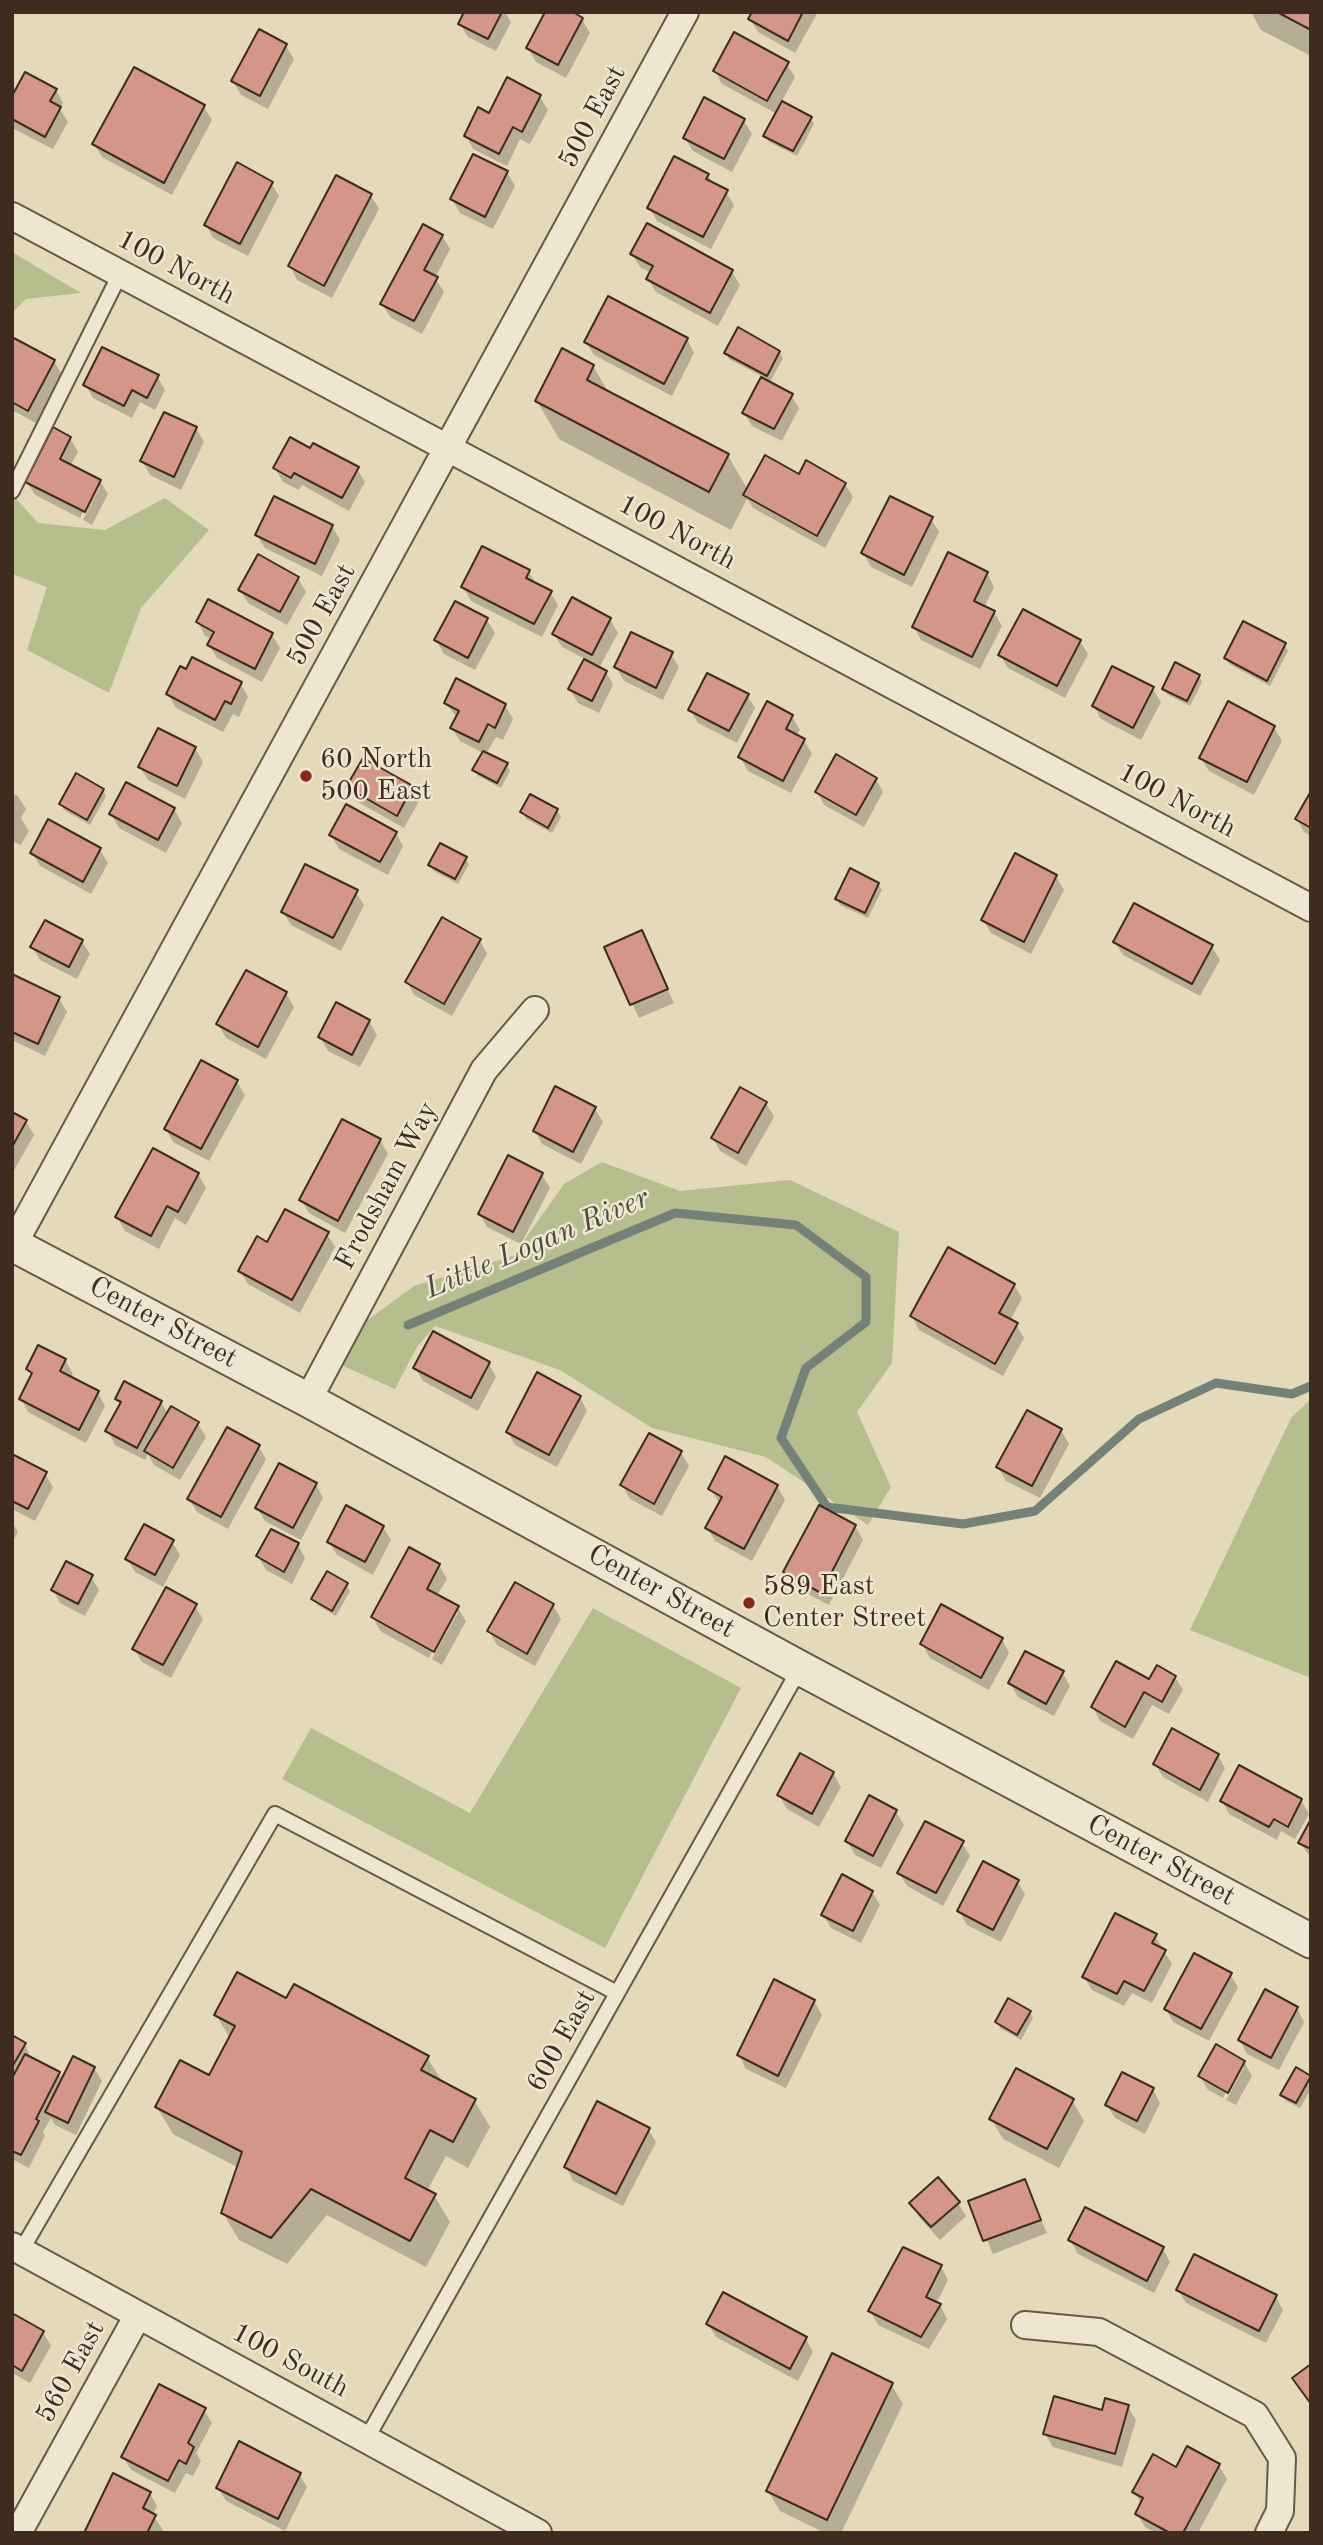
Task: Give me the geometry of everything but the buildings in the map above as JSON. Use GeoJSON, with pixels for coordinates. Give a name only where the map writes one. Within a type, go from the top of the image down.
{"type":"FeatureCollection","features":[{"type":"Feature","properties":{"kind":"street","name":"500 East"},"geometry":{"type":"LineString","coordinates":[[13,1245],[685,12]]}},
{"type":"Feature","properties":{"kind":"street","name":"100 North"},"geometry":{"type":"LineString","coordinates":[[12,216],[1311,908]]}},
{"type":"Feature","properties":{"kind":"street","name":"Frodsham Way"},"geometry":{"type":"LineString","coordinates":[[308,1400],[484,1070],[534,1010]]}},
{"type":"Feature","properties":{"kind":"street","name":"Center Street"},"geometry":{"type":"LineString","coordinates":[[13,1245],[308,1400],[800,1668],[1311,1941]]}},
{"type":"Feature","properties":{"kind":"street","name":"100 South"},"geometry":{"type":"LineString","coordinates":[[17,2248],[538,2533]]}},
{"type":"Feature","properties":{"kind":"street","name":"560 East"},"geometry":{"type":"LineString","coordinates":[[18,2533],[138,2315]]}},
{"type":"Feature","properties":{"kind":"street"},"geometry":{"type":"LineString","coordinates":[[1025,2325],[1099,2332],[1255,2415],[1282,2458],[1280,2511],[1269,2533]]}},
{"type":"Feature","properties":{"kind":"lane"},"geometry":{"type":"LineString","coordinates":[[12,491],[120,274]]}},
{"type":"Feature","properties":{"kind":"lane","name":"600 East"},"geometry":{"type":"LineString","coordinates":[[367,2438],[800,1668]]}},
{"type":"Feature","properties":{"kind":"lane"},"geometry":{"type":"LineString","coordinates":[[17,2248],[275,1814],[617,1993]]}},
{"type":"Feature","properties":{"kind":"green space"},"geometry":{"type":"Polygon","coordinates":[[[12,252],[81,293],[26,299],[12,313],[12,252]]]}},
{"type":"Feature","properties":{"kind":"green space"},"geometry":{"type":"Polygon","coordinates":[[[12,494],[38,523],[105,530],[165,498],[209,530],[141,608],[109,693],[27,650],[47,587],[12,574],[12,494]]]}},
{"type":"Feature","properties":{"kind":"green space"},"geometry":{"type":"Polygon","coordinates":[[[602,1162],[680,1191],[790,1180],[899,1232],[892,1363],[857,1412],[891,1487],[868,1525],[766,1457],[652,1428],[560,1370],[435,1326],[417,1347],[395,1389],[341,1365],[365,1322],[414,1286],[513,1256],[564,1184],[602,1162]]]}},
{"type":"Feature","properties":{"kind":"green space"},"geometry":{"type":"Polygon","coordinates":[[[1311,1399],[1311,1678],[1190,1630],[1291,1418],[1311,1399]]]}},
{"type":"Feature","properties":{"kind":"green space"},"geometry":{"type":"Polygon","coordinates":[[[593,1608],[741,1688],[605,1948],[282,1779],[311,1728],[470,1813],[593,1608]]]}},
{"type":"Feature","properties":{"kind":"waterway","name":"Little Logan River"},"geometry":{"type":"LineString","coordinates":[[408,1325],[675,1213],[796,1225],[866,1277],[866,1322],[806,1368],[781,1438],[827,1507],[963,1524],[1035,1511],[1139,1419],[1216,1383],[1292,1394],[1311,1386]]}},
{"type":"Feature","properties":{"kind":"place","name":"60 North 500 East"},"geometry":{"type":"Point","coordinates":[306,776]}},
{"type":"Feature","properties":{"kind":"place","name":"589 East Center Street"},"geometry":{"type":"Point","coordinates":[749,1603]}}]}
